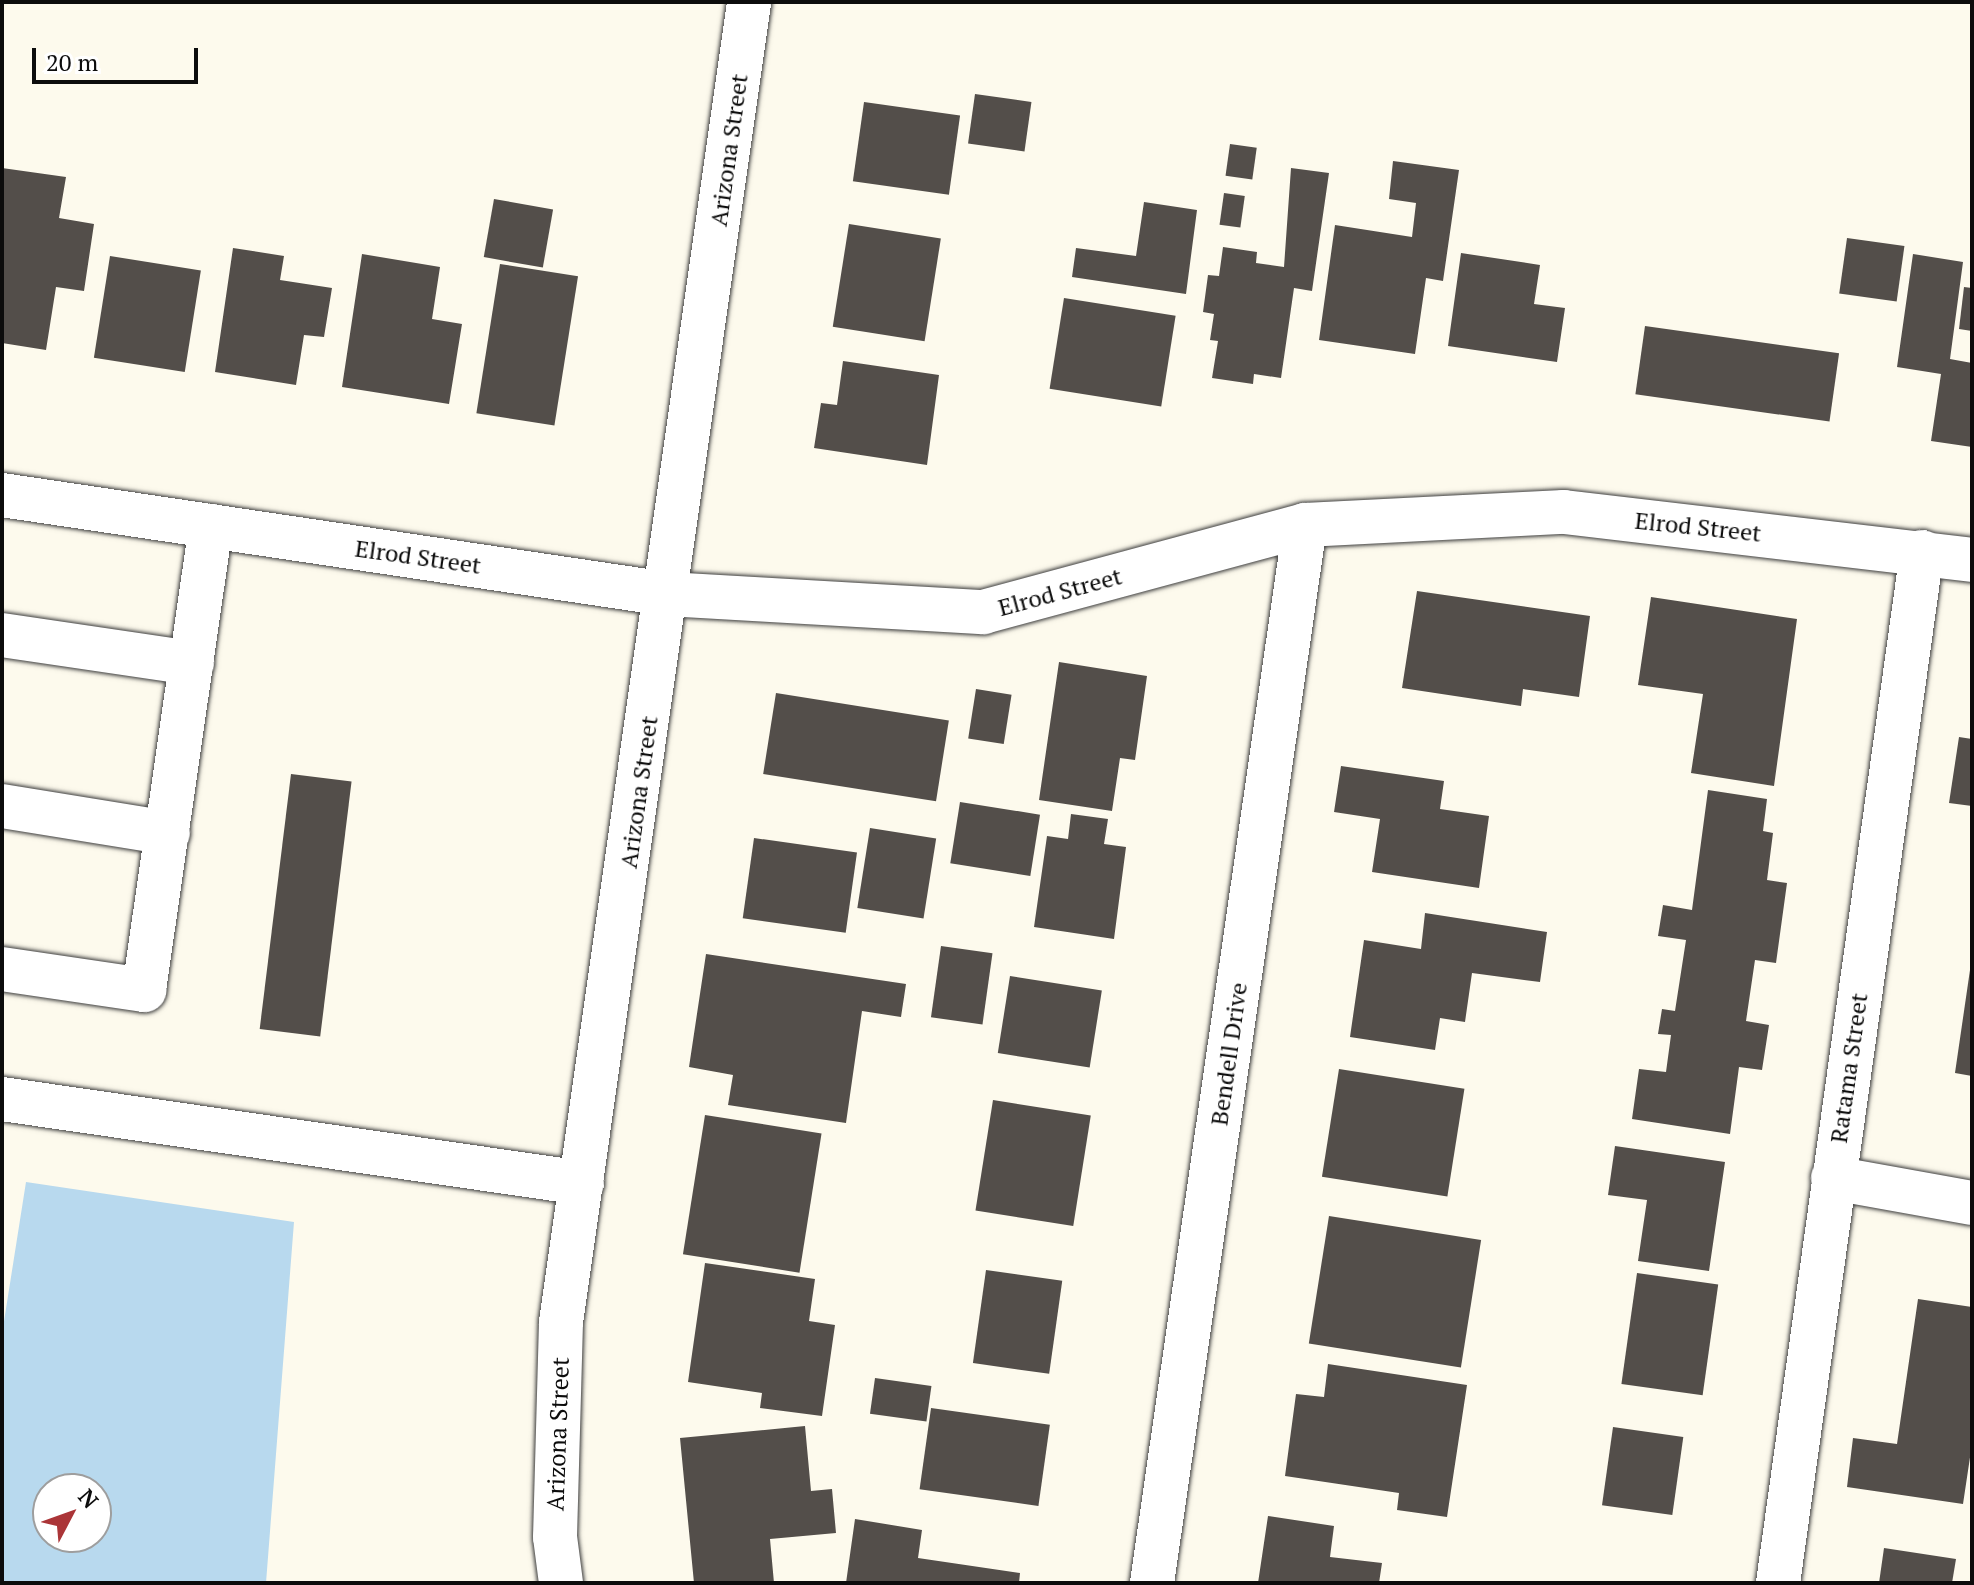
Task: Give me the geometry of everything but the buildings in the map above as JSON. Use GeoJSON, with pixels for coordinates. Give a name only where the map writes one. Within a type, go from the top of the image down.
{"type":"FeatureCollection","features":[{"type":"Feature","properties":{"kind":"street","name":"Arizona Street"},"geometry":{"type":"LineString","coordinates":[[561,1583],[555,1537],[561,1322],[749,2]]}},
{"type":"Feature","properties":{"kind":"street","name":"Elrod Street"},"geometry":{"type":"LineString","coordinates":[[2,495],[667,594],[983,612],[1305,525],[1564,512],[1972,560]]}},
{"type":"Feature","properties":{"kind":"street","name":"Bendell Drive"},"geometry":{"type":"LineString","coordinates":[[1152,1583],[1305,525]]}},
{"type":"Feature","properties":{"kind":"street"},"geometry":{"type":"LineString","coordinates":[[2,969],[144,990],[211,526]]}},
{"type":"Feature","properties":{"kind":"street","name":"Ratama Street"},"geometry":{"type":"LineString","coordinates":[[1778,1583],[1922,552]]}},
{"type":"Feature","properties":{"kind":"street"},"geometry":{"type":"LineString","coordinates":[[2,635],[192,663]]}},
{"type":"Feature","properties":{"kind":"street"},"geometry":{"type":"LineString","coordinates":[[2,806],[168,833]]}},
{"type":"Feature","properties":{"kind":"street"},"geometry":{"type":"LineString","coordinates":[[2,1099],[582,1183]]}},
{"type":"Feature","properties":{"kind":"street"},"geometry":{"type":"LineString","coordinates":[[1833,1178],[1972,1203]]}},
{"type":"Feature","properties":{"kind":"water"},"geometry":{"type":"Polygon","coordinates":[[[26,1182],[294,1222],[266,1583],[2,1583],[2,1334],[26,1182]]]}}]}
